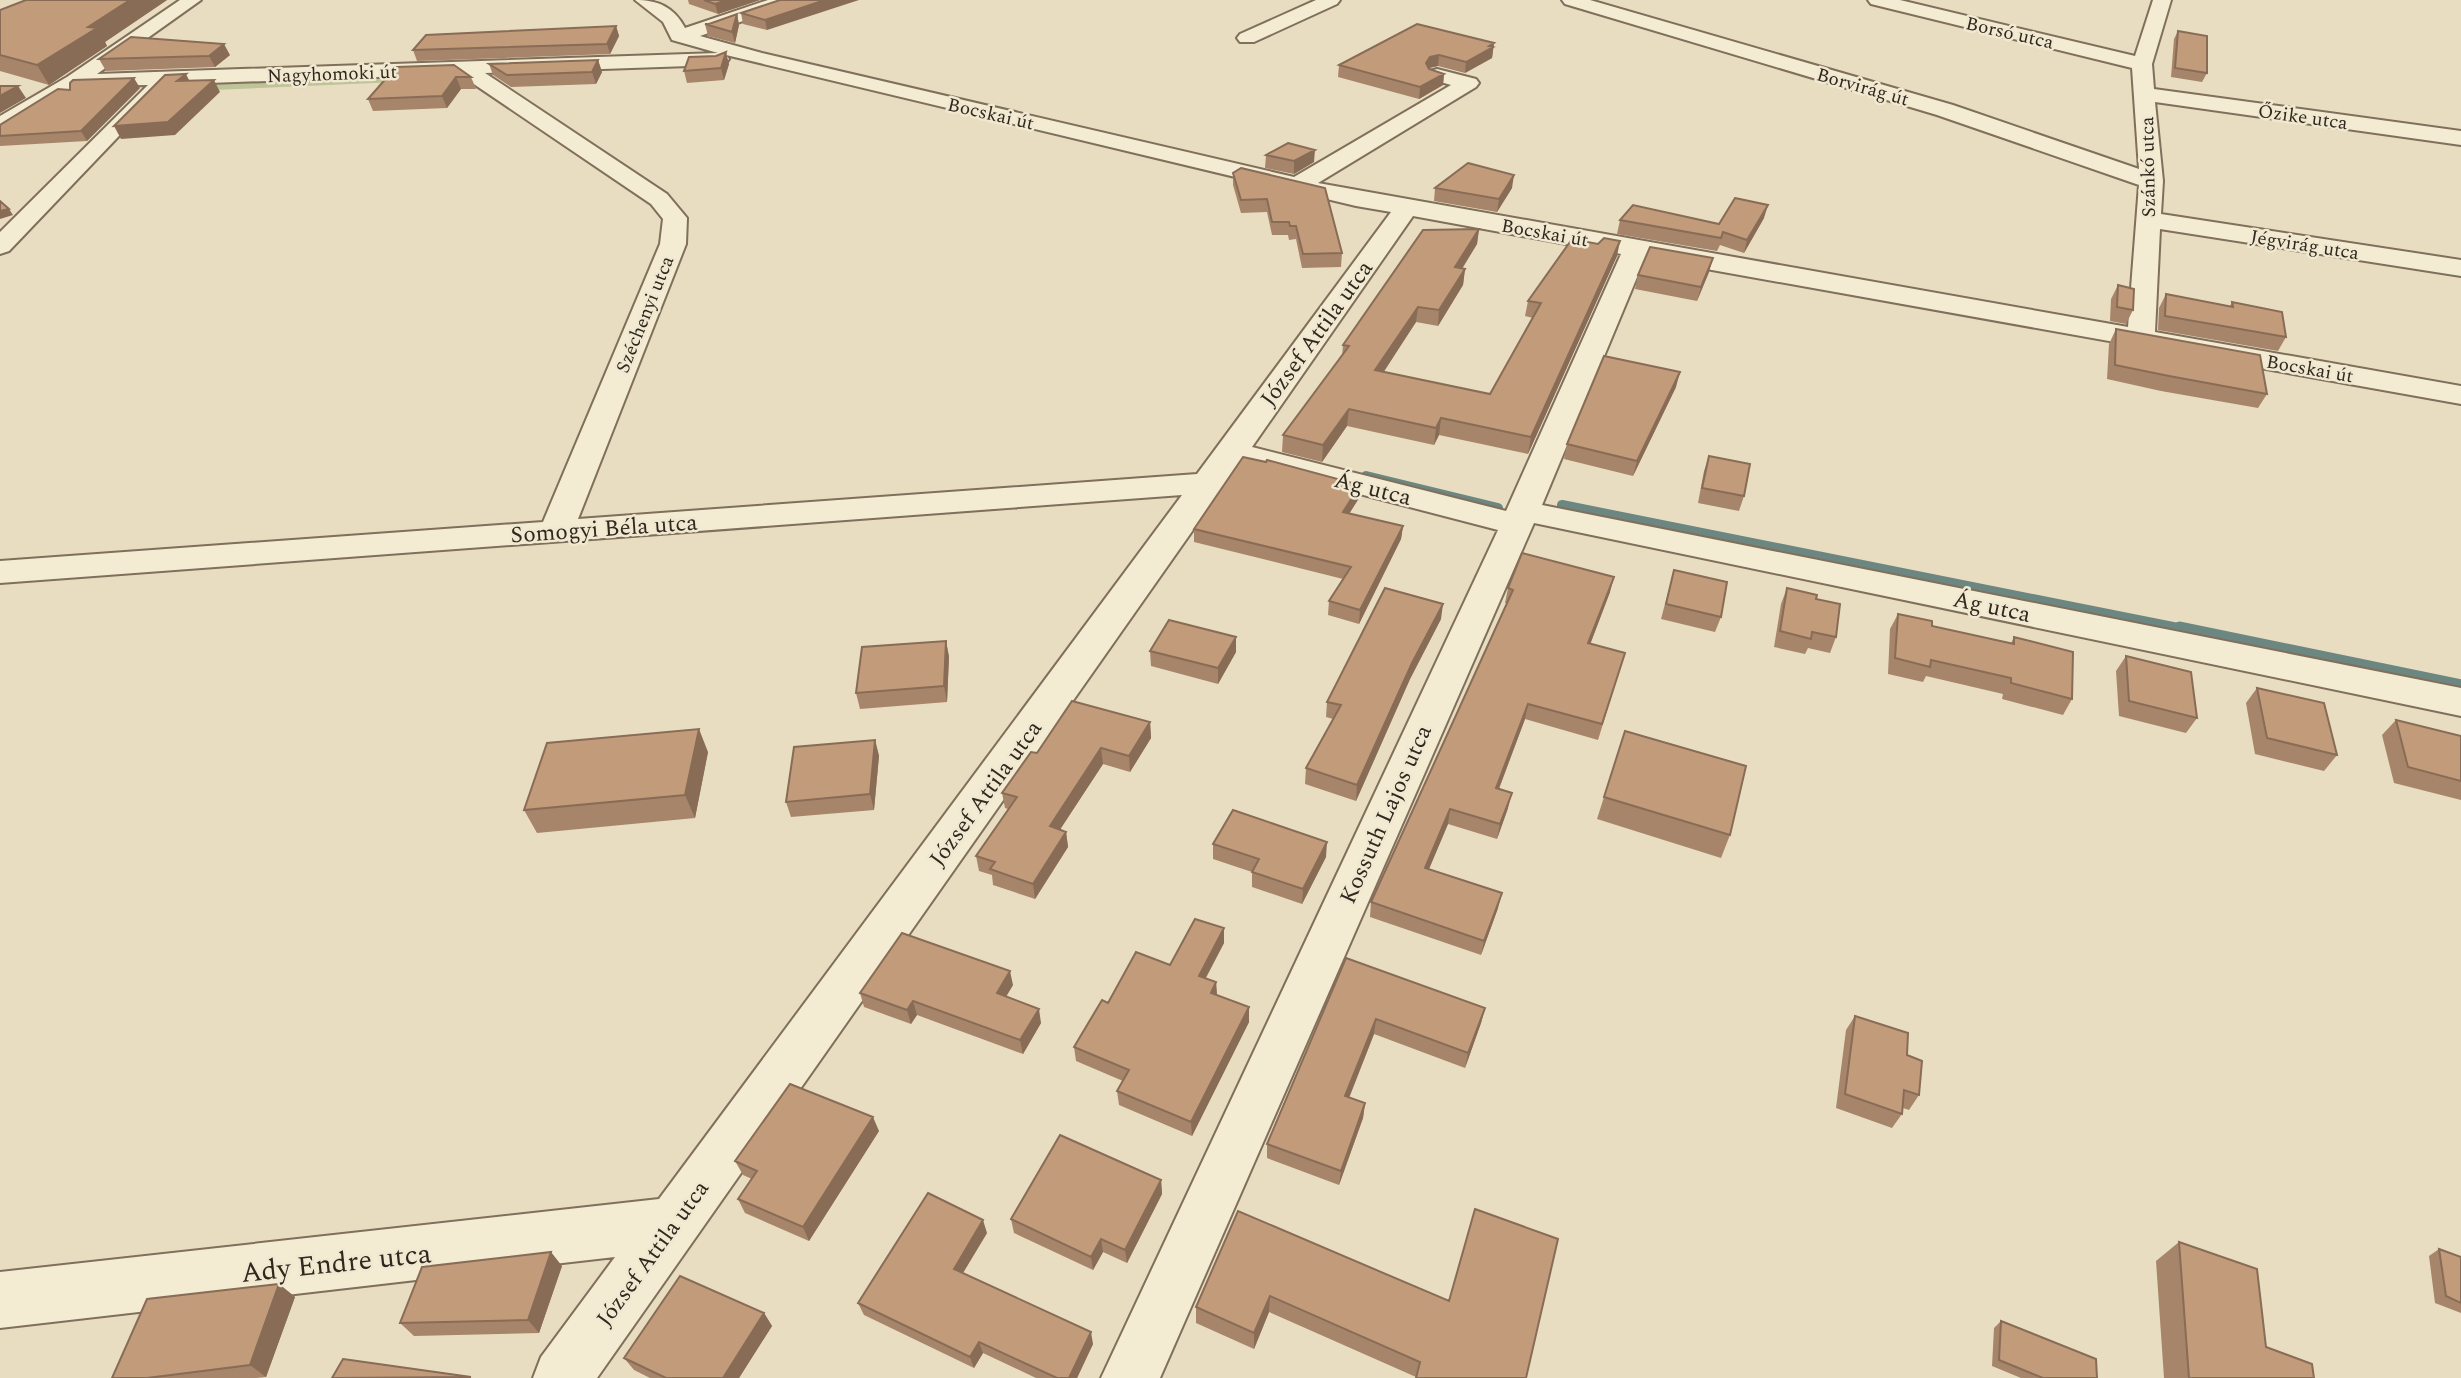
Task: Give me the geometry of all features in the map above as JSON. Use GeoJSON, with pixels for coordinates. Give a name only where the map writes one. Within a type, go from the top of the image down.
{"type":"FeatureCollection","features":[{"type":"Feature","properties":{"kind":"street"},"geometry":{"type":"LineString","coordinates":[[0,125],[74,81],[192,0]]}},
{"type":"Feature","properties":{"kind":"street"},"geometry":{"type":"LineString","coordinates":[[644,0],[671,19],[680,37]]}},
{"type":"Feature","properties":{"kind":"street","name":"Nagyhomoki út"},"geometry":{"type":"LineString","coordinates":[[580,64],[680,37],[786,0]]}},
{"type":"Feature","properties":{"kind":"street"},"geometry":{"type":"LineString","coordinates":[[1247,38],[1331,0]]}},
{"type":"Feature","properties":{"kind":"street","name":"Borvirág út"},"geometry":{"type":"LineString","coordinates":[[1571,0],[1945,110],[2151,181]]}},
{"type":"Feature","properties":{"kind":"street","name":"Borsó utca"},"geometry":{"type":"LineString","coordinates":[[1877,0],[2142,64]]}},
{"type":"Feature","properties":{"kind":"street","name":"Szánkó utca"},"geometry":{"type":"LineString","coordinates":[[2141,337],[2151,181],[2142,64],[2162,0]]}},
{"type":"Feature","properties":{"kind":"street","name":"Bocskai út"},"geometry":{"type":"LineString","coordinates":[[680,37],[757,58],[1407,208],[2461,395]]}},
{"type":"Feature","properties":{"kind":"street","name":"Nagyhomoki út"},"geometry":{"type":"LineString","coordinates":[[74,81],[757,58]]}},
{"type":"Feature","properties":{"kind":"street"},"geometry":{"type":"LineString","coordinates":[[105,60],[114,73],[126,80]]}},
{"type":"Feature","properties":{"kind":"street","name":"Széchenyi utca"},"geometry":{"type":"LineString","coordinates":[[464,68],[659,199],[675,218],[673,244],[556,531]]}},
{"type":"Feature","properties":{"kind":"street"},"geometry":{"type":"LineString","coordinates":[[1298,185],[1469,83],[1437,75]]}},
{"type":"Feature","properties":{"kind":"street"},"geometry":{"type":"LineString","coordinates":[[0,246],[163,79]]}},
{"type":"Feature","properties":{"kind":"street","name":"Őzike utca"},"geometry":{"type":"LineString","coordinates":[[2145,94],[2461,138]]}},
{"type":"Feature","properties":{"kind":"street","name":"József Attila utca"},"geometry":{"type":"LineString","coordinates":[[562,1378],[1407,208]]}},
{"type":"Feature","properties":{"kind":"street","name":"Jégvirág utca"},"geometry":{"type":"LineString","coordinates":[[2149,220],[2461,268]]}},
{"type":"Feature","properties":{"kind":"street","name":"Kossuth Lajos utca"},"geometry":{"type":"LineString","coordinates":[[1130,1378],[1519,517],[1636,248]]}},
{"type":"Feature","properties":{"kind":"street","name":"Somogyi Béla utca"},"geometry":{"type":"LineString","coordinates":[[0,572],[556,531],[1220,467]]}},
{"type":"Feature","properties":{"kind":"street","name":"Ág utca"},"geometry":{"type":"LineString","coordinates":[[1220,467],[1519,517],[2461,702]]}},
{"type":"Feature","properties":{"kind":"street","name":"Ady Endre utca"},"geometry":{"type":"LineString","coordinates":[[0,1300],[673,1224]]}},
{"type":"Feature","properties":{"kind":"green space"},"geometry":{"type":"Polygon","coordinates":[[[463,73],[466,79],[167,92],[176,83],[463,73]]]}},
{"type":"Feature","properties":{"kind":"building"},"geometry":{"type":"Polygon","coordinates":[[[26,0],[130,0],[88,27],[97,28],[37,65],[0,55],[0,10],[26,0]]]}},
{"type":"Feature","properties":{"kind":"building"},"geometry":{"type":"Polygon","coordinates":[[[704,0],[727,0],[715,4],[704,0]]]}},
{"type":"Feature","properties":{"kind":"building"},"geometry":{"type":"Polygon","coordinates":[[[780,0],[825,0],[765,20],[741,13],[780,0]]]}},
{"type":"Feature","properties":{"kind":"building"},"geometry":{"type":"Polygon","coordinates":[[[737,14],[732,32],[705,24],[709,24],[737,14]]]}},
{"type":"Feature","properties":{"kind":"building"},"geometry":{"type":"Polygon","coordinates":[[[1417,24],[1494,43],[1489,46],[1493,47],[1466,62],[1439,55],[1430,57],[1426,63],[1429,69],[1444,74],[1420,87],[1339,65],[1417,24]]]}},
{"type":"Feature","properties":{"kind":"building"},"geometry":{"type":"Polygon","coordinates":[[[616,26],[607,44],[413,50],[426,35],[616,26]]]}},
{"type":"Feature","properties":{"kind":"building"},"geometry":{"type":"Polygon","coordinates":[[[2178,31],[2207,36],[2207,73],[2175,68],[2178,31]]]}},
{"type":"Feature","properties":{"kind":"building"},"geometry":{"type":"Polygon","coordinates":[[[131,37],[224,44],[209,56],[99,59],[131,37]]]}},
{"type":"Feature","properties":{"kind":"building"},"geometry":{"type":"Polygon","coordinates":[[[726,52],[721,68],[684,71],[689,57],[716,56],[726,52]]]}},
{"type":"Feature","properties":{"kind":"building"},"geometry":{"type":"Polygon","coordinates":[[[598,60],[592,72],[507,75],[489,64],[598,60]]]}},
{"type":"Feature","properties":{"kind":"building"},"geometry":{"type":"Polygon","coordinates":[[[454,65],[471,77],[456,77],[442,96],[368,99],[396,67],[454,65]]]}},
{"type":"Feature","properties":{"kind":"building"},"geometry":{"type":"Polygon","coordinates":[[[186,74],[177,81],[214,80],[168,122],[114,126],[165,75],[186,74]]]}},
{"type":"Feature","properties":{"kind":"building"},"geometry":{"type":"Polygon","coordinates":[[[134,78],[81,131],[0,136],[0,125],[58,89],[70,90],[73,80],[134,78]]]}},
{"type":"Feature","properties":{"kind":"building"},"geometry":{"type":"Polygon","coordinates":[[[0,86],[18,86],[0,96],[0,86]]]}},
{"type":"Feature","properties":{"kind":"building"},"geometry":{"type":"Polygon","coordinates":[[[1288,143],[1315,150],[1294,161],[1266,155],[1288,143]]]}},
{"type":"Feature","properties":{"kind":"building"},"geometry":{"type":"Polygon","coordinates":[[[1468,163],[1514,175],[1499,199],[1435,188],[1468,163]]]}},
{"type":"Feature","properties":{"kind":"building"},"geometry":{"type":"Polygon","coordinates":[[[1241,168],[1325,188],[1342,253],[1303,254],[1296,226],[1290,226],[1289,222],[1272,222],[1267,199],[1241,200],[1233,173],[1241,168]]]}},
{"type":"Feature","properties":{"kind":"building"},"geometry":{"type":"Polygon","coordinates":[[[1735,198],[1768,205],[1747,240],[1723,232],[1721,238],[1620,220],[1633,205],[1719,224],[1735,198]]]}},
{"type":"Feature","properties":{"kind":"building"},"geometry":{"type":"Polygon","coordinates":[[[0,201],[9,209],[0,211],[0,201]]]}},
{"type":"Feature","properties":{"kind":"building"},"geometry":{"type":"Polygon","coordinates":[[[1479,229],[1455,267],[1465,269],[1439,310],[1418,307],[1375,370],[1490,394],[1541,303],[1528,301],[1572,239],[1598,244],[1604,238],[1620,241],[1531,437],[1441,418],[1436,428],[1349,409],[1323,445],[1283,435],[1349,346],[1343,345],[1423,230],[1479,229]]]}},
{"type":"Feature","properties":{"kind":"building"},"geometry":{"type":"Polygon","coordinates":[[[1650,247],[1713,258],[1701,287],[1638,275],[1650,247]]]}},
{"type":"Feature","properties":{"kind":"building"},"geometry":{"type":"Polygon","coordinates":[[[2118,285],[2134,289],[2133,310],[2117,307],[2118,285]]]}},
{"type":"Feature","properties":{"kind":"building"},"geometry":{"type":"Polygon","coordinates":[[[2166,294],[2233,307],[2232,302],[2282,312],[2286,337],[2165,316],[2166,294]]]}},
{"type":"Feature","properties":{"kind":"building"},"geometry":{"type":"Polygon","coordinates":[[[2116,329],[2260,355],[2267,394],[2115,365],[2116,329]]]}},
{"type":"Feature","properties":{"kind":"building"},"geometry":{"type":"Polygon","coordinates":[[[1604,356],[1680,372],[1637,461],[1567,444],[1604,356]]]}},
{"type":"Feature","properties":{"kind":"building"},"geometry":{"type":"Polygon","coordinates":[[[1709,456],[1750,464],[1744,496],[1702,488],[1709,456]]]}},
{"type":"Feature","properties":{"kind":"building"},"geometry":{"type":"Polygon","coordinates":[[[1243,457],[1266,462],[1267,460],[1360,485],[1343,512],[1403,526],[1360,610],[1329,601],[1351,567],[1194,529],[1243,457]]]}},
{"type":"Feature","properties":{"kind":"building"},"geometry":{"type":"Polygon","coordinates":[[[1522,553],[1614,577],[1588,643],[1625,653],[1602,724],[1528,704],[1496,788],[1512,793],[1500,824],[1450,809],[1425,868],[1502,893],[1484,941],[1371,902],[1513,590],[1508,588],[1522,553]]]}},
{"type":"Feature","properties":{"kind":"building"},"geometry":{"type":"Polygon","coordinates":[[[1674,570],[1727,582],[1721,617],[1666,604],[1674,570]]]}},
{"type":"Feature","properties":{"kind":"building"},"geometry":{"type":"Polygon","coordinates":[[[1385,588],[1443,604],[1412,663],[1357,785],[1306,768],[1341,705],[1327,702],[1385,588]]]}},
{"type":"Feature","properties":{"kind":"building"},"geometry":{"type":"Polygon","coordinates":[[[1787,588],[1817,595],[1816,599],[1840,604],[1836,637],[1812,632],[1811,639],[1780,631],[1787,588]]]}},
{"type":"Feature","properties":{"kind":"building"},"geometry":{"type":"Polygon","coordinates":[[[1898,614],[1932,621],[1932,626],[2014,644],[2014,637],[2073,652],[2072,699],[2011,683],[2011,678],[1931,660],[1930,667],[1895,658],[1898,614]]]}},
{"type":"Feature","properties":{"kind":"building"},"geometry":{"type":"Polygon","coordinates":[[[1169,620],[1236,637],[1218,668],[1150,651],[1169,620]]]}},
{"type":"Feature","properties":{"kind":"building"},"geometry":{"type":"Polygon","coordinates":[[[946,641],[944,686],[856,693],[862,647],[946,641]]]}},
{"type":"Feature","properties":{"kind":"building"},"geometry":{"type":"Polygon","coordinates":[[[2126,656],[2191,672],[2197,718],[2129,701],[2126,656]]]}},
{"type":"Feature","properties":{"kind":"building"},"geometry":{"type":"Polygon","coordinates":[[[2257,688],[2324,703],[2337,755],[2267,738],[2257,688]]]}},
{"type":"Feature","properties":{"kind":"building"},"geometry":{"type":"Polygon","coordinates":[[[1072,701],[1150,722],[1129,756],[1101,748],[1050,826],[1066,832],[1033,884],[990,869],[995,862],[976,856],[1017,797],[1002,793],[1031,752],[1037,753],[1072,701]]]}},
{"type":"Feature","properties":{"kind":"building"},"geometry":{"type":"Polygon","coordinates":[[[2396,720],[2461,736],[2461,781],[2408,767],[2396,720]]]}},
{"type":"Feature","properties":{"kind":"building"},"geometry":{"type":"Polygon","coordinates":[[[699,729],[685,795],[524,810],[547,743],[699,729]]]}},
{"type":"Feature","properties":{"kind":"building"},"geometry":{"type":"Polygon","coordinates":[[[1625,731],[1746,766],[1730,835],[1604,797],[1625,731]]]}},
{"type":"Feature","properties":{"kind":"building"},"geometry":{"type":"Polygon","coordinates":[[[875,740],[870,794],[786,802],[794,747],[875,740]]]}},
{"type":"Feature","properties":{"kind":"building"},"geometry":{"type":"Polygon","coordinates":[[[1233,810],[1327,842],[1303,889],[1252,872],[1259,859],[1213,844],[1233,810]]]}},
{"type":"Feature","properties":{"kind":"building"},"geometry":{"type":"Polygon","coordinates":[[[1195,919],[1224,928],[1199,976],[1216,982],[1211,993],[1249,1007],[1191,1122],[1117,1091],[1129,1070],[1074,1047],[1102,1000],[1108,1003],[1136,952],[1170,965],[1195,919]]]}},
{"type":"Feature","properties":{"kind":"building"},"geometry":{"type":"Polygon","coordinates":[[[902,933],[1010,971],[997,993],[1039,1009],[1020,1040],[913,1001],[907,1010],[860,993],[902,933]]]}},
{"type":"Feature","properties":{"kind":"building"},"geometry":{"type":"Polygon","coordinates":[[[1346,958],[1485,1008],[1468,1053],[1376,1019],[1345,1096],[1365,1103],[1341,1171],[1267,1144],[1346,958]]]}},
{"type":"Feature","properties":{"kind":"building"},"geometry":{"type":"Polygon","coordinates":[[[1855,1016],[1908,1033],[1907,1055],[1922,1061],[1919,1095],[1904,1090],[1902,1114],[1845,1094],[1855,1016]]]}},
{"type":"Feature","properties":{"kind":"building"},"geometry":{"type":"Polygon","coordinates":[[[790,1084],[873,1117],[803,1227],[738,1199],[757,1171],[735,1161],[790,1084]]]}},
{"type":"Feature","properties":{"kind":"building"},"geometry":{"type":"Polygon","coordinates":[[[1060,1135],[1161,1180],[1125,1250],[1101,1239],[1091,1257],[1011,1219],[1060,1135]]]}},
{"type":"Feature","properties":{"kind":"building"},"geometry":{"type":"Polygon","coordinates":[[[928,1193],[983,1220],[954,1269],[1091,1332],[1069,1378],[1057,1378],[979,1342],[970,1357],[858,1303],[928,1193]]]}},
{"type":"Feature","properties":{"kind":"building"},"geometry":{"type":"Polygon","coordinates":[[[1475,1209],[1558,1239],[1526,1378],[1416,1378],[1420,1362],[1270,1296],[1254,1333],[1196,1307],[1238,1211],[1449,1301],[1475,1209]]]}},
{"type":"Feature","properties":{"kind":"building"},"geometry":{"type":"Polygon","coordinates":[[[2179,1242],[2257,1269],[2266,1347],[2312,1364],[2314,1378],[2189,1378],[2179,1242]]]}},
{"type":"Feature","properties":{"kind":"building"},"geometry":{"type":"Polygon","coordinates":[[[2439,1249],[2461,1257],[2461,1303],[2446,1296],[2439,1249]]]}},
{"type":"Feature","properties":{"kind":"building"},"geometry":{"type":"Polygon","coordinates":[[[551,1252],[528,1320],[400,1323],[422,1267],[551,1252]]]}},
{"type":"Feature","properties":{"kind":"building"},"geometry":{"type":"Polygon","coordinates":[[[680,1276],[764,1313],[723,1378],[666,1378],[624,1358],[680,1276]]]}},
{"type":"Feature","properties":{"kind":"building"},"geometry":{"type":"Polygon","coordinates":[[[279,1284],[250,1365],[147,1378],[112,1378],[147,1299],[279,1284]]]}},
{"type":"Feature","properties":{"kind":"building"},"geometry":{"type":"Polygon","coordinates":[[[2001,1321],[2096,1359],[2097,1378],[2043,1378],[1999,1360],[2001,1321]]]}},
{"type":"Feature","properties":{"kind":"building"},"geometry":{"type":"Polygon","coordinates":[[[343,1359],[471,1377],[332,1378],[343,1359]]]}},
{"type":"Feature","properties":{"kind":"waterway"},"geometry":{"type":"LineString","coordinates":[[1366,476],[1498,508]]}},
{"type":"Feature","properties":{"kind":"waterway"},"geometry":{"type":"LineString","coordinates":[[1562,505],[2188,630]]}},
{"type":"Feature","properties":{"kind":"waterway"},"geometry":{"type":"LineString","coordinates":[[2180,628],[2461,686]]}}]}
